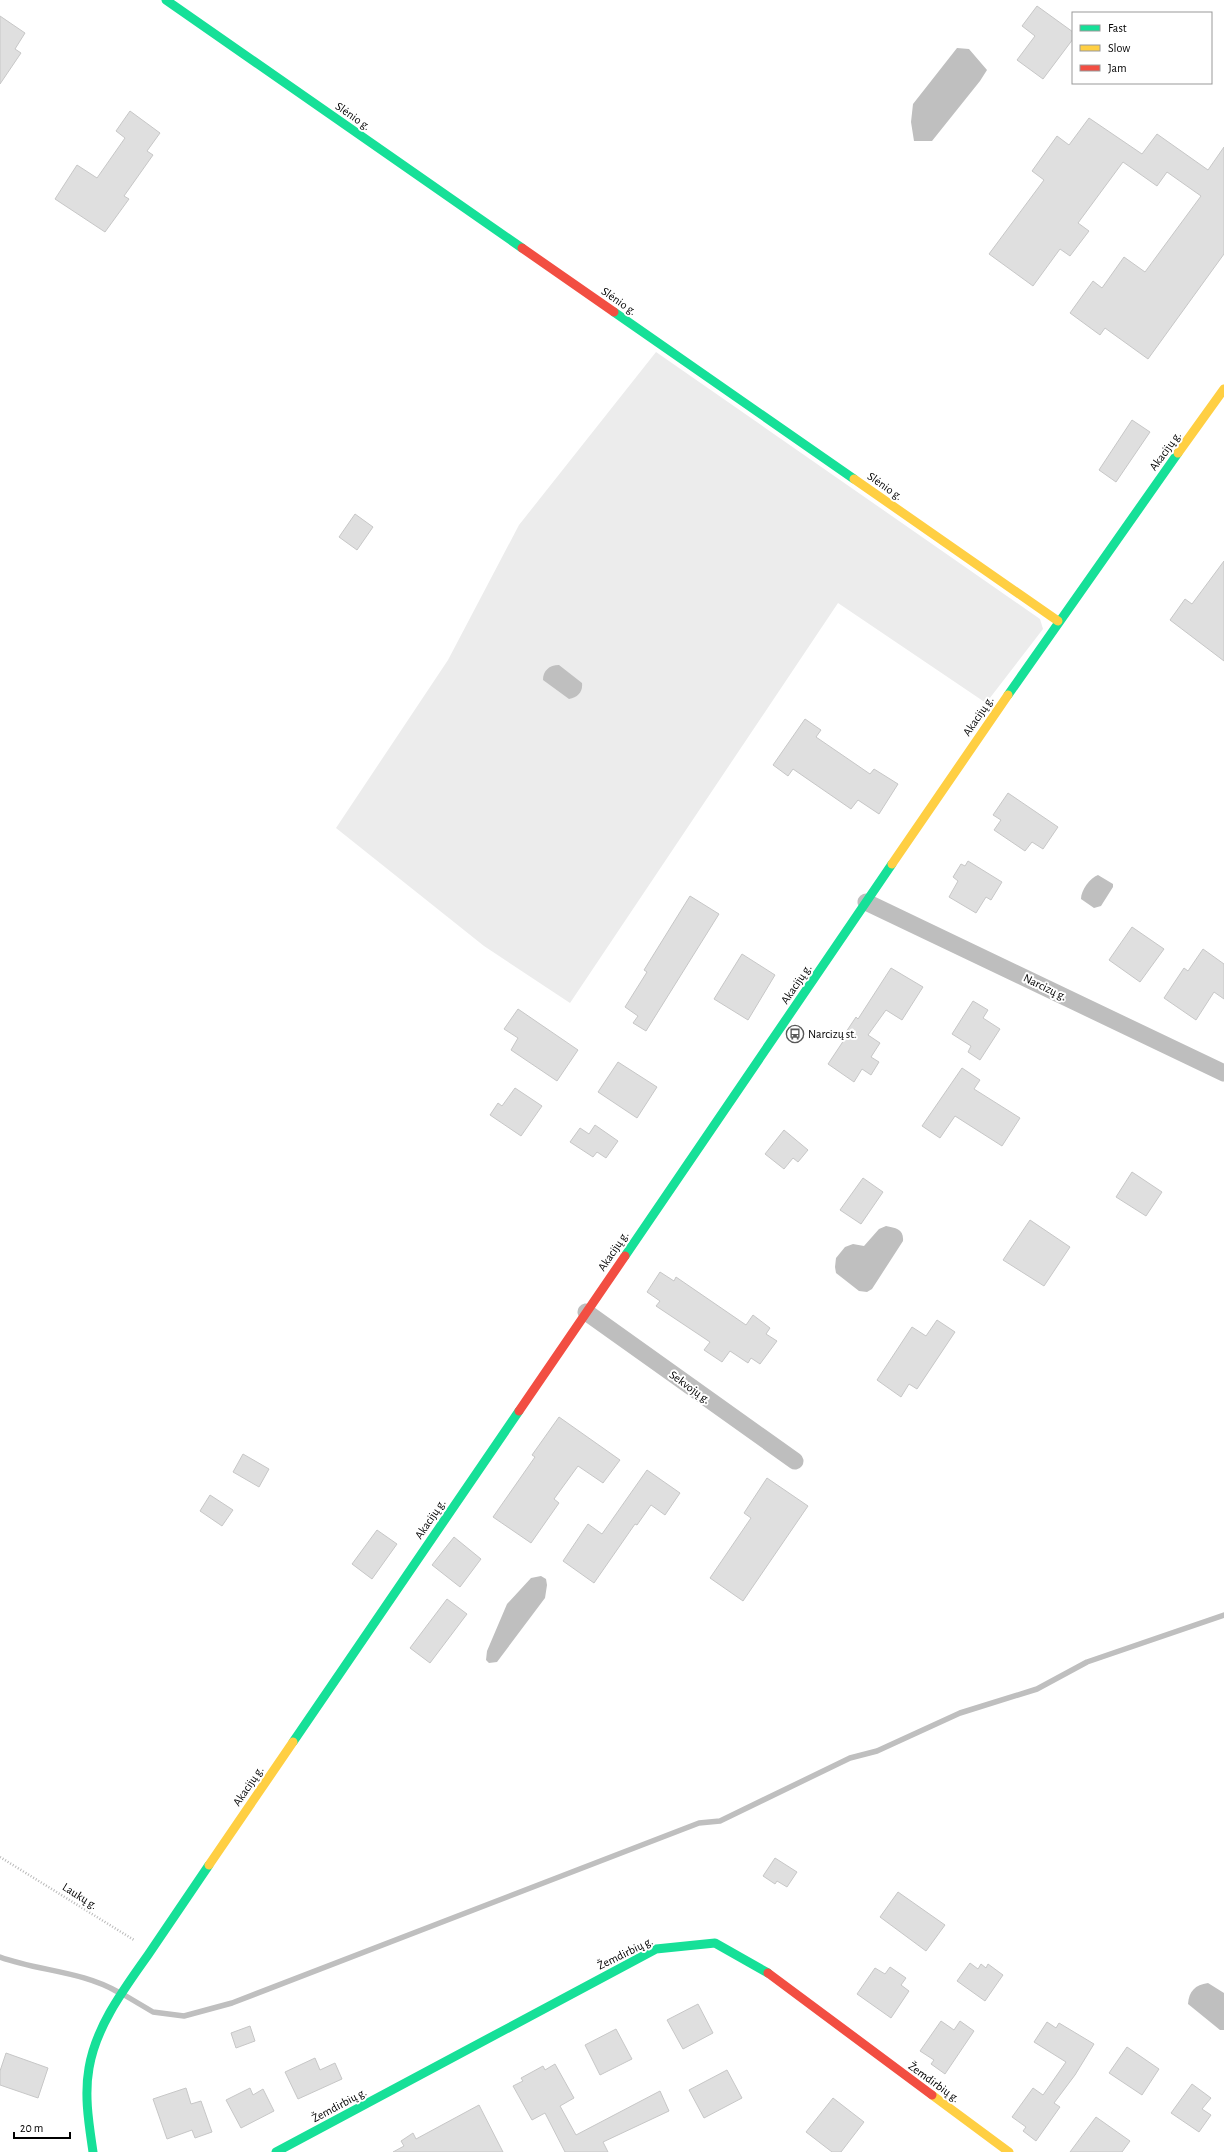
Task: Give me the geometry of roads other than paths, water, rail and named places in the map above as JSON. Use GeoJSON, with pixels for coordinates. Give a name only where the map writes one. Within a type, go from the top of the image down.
{"type":"FeatureCollection","features":[{"type":"Feature","properties":{"kind":"street","name":"Slėnio g."},"geometry":{"type":"LineString","coordinates":[[166,0],[1058,621]]}},
{"type":"Feature","properties":{"kind":"street","name":"Akacijų g."},"geometry":{"type":"LineString","coordinates":[[93,2152],[87,2107],[87,2078],[92,2055],[114,2006],[128,1984],[1058,621],[1224,389]]}},
{"type":"Feature","properties":{"kind":"street","name":"Narcizų g."},"geometry":{"type":"LineString","coordinates":[[866,902],[1224,1073]]}},
{"type":"Feature","properties":{"kind":"street","name":"Sekvojų g."},"geometry":{"type":"LineString","coordinates":[[586,1312],[795,1462]]}},
{"type":"Feature","properties":{"kind":"street","name":"Žemdirbių g."},"geometry":{"type":"LineString","coordinates":[[276,2152],[656,1949],[715,1943],[759,1967],[1009,2152]]}},
{"type":"Feature","properties":{"kind":"waterway"},"geometry":{"type":"LineString","coordinates":[[126,1996],[153,2012],[184,2016],[232,2003],[699,1823],[720,1821],[850,1758],[877,1751],[960,1713],[1037,1689],[1087,1662],[1224,1615]]}},
{"type":"Feature","properties":{"kind":"waterway"},"geometry":{"type":"LineString","coordinates":[[0,1957],[15,1962],[75,1975],[104,1985],[118,1992]]}},
{"type":"Feature","properties":{"kind":"place","name":"Narcizų st."},"geometry":{"type":"Point","coordinates":[795,1034]}}]}
